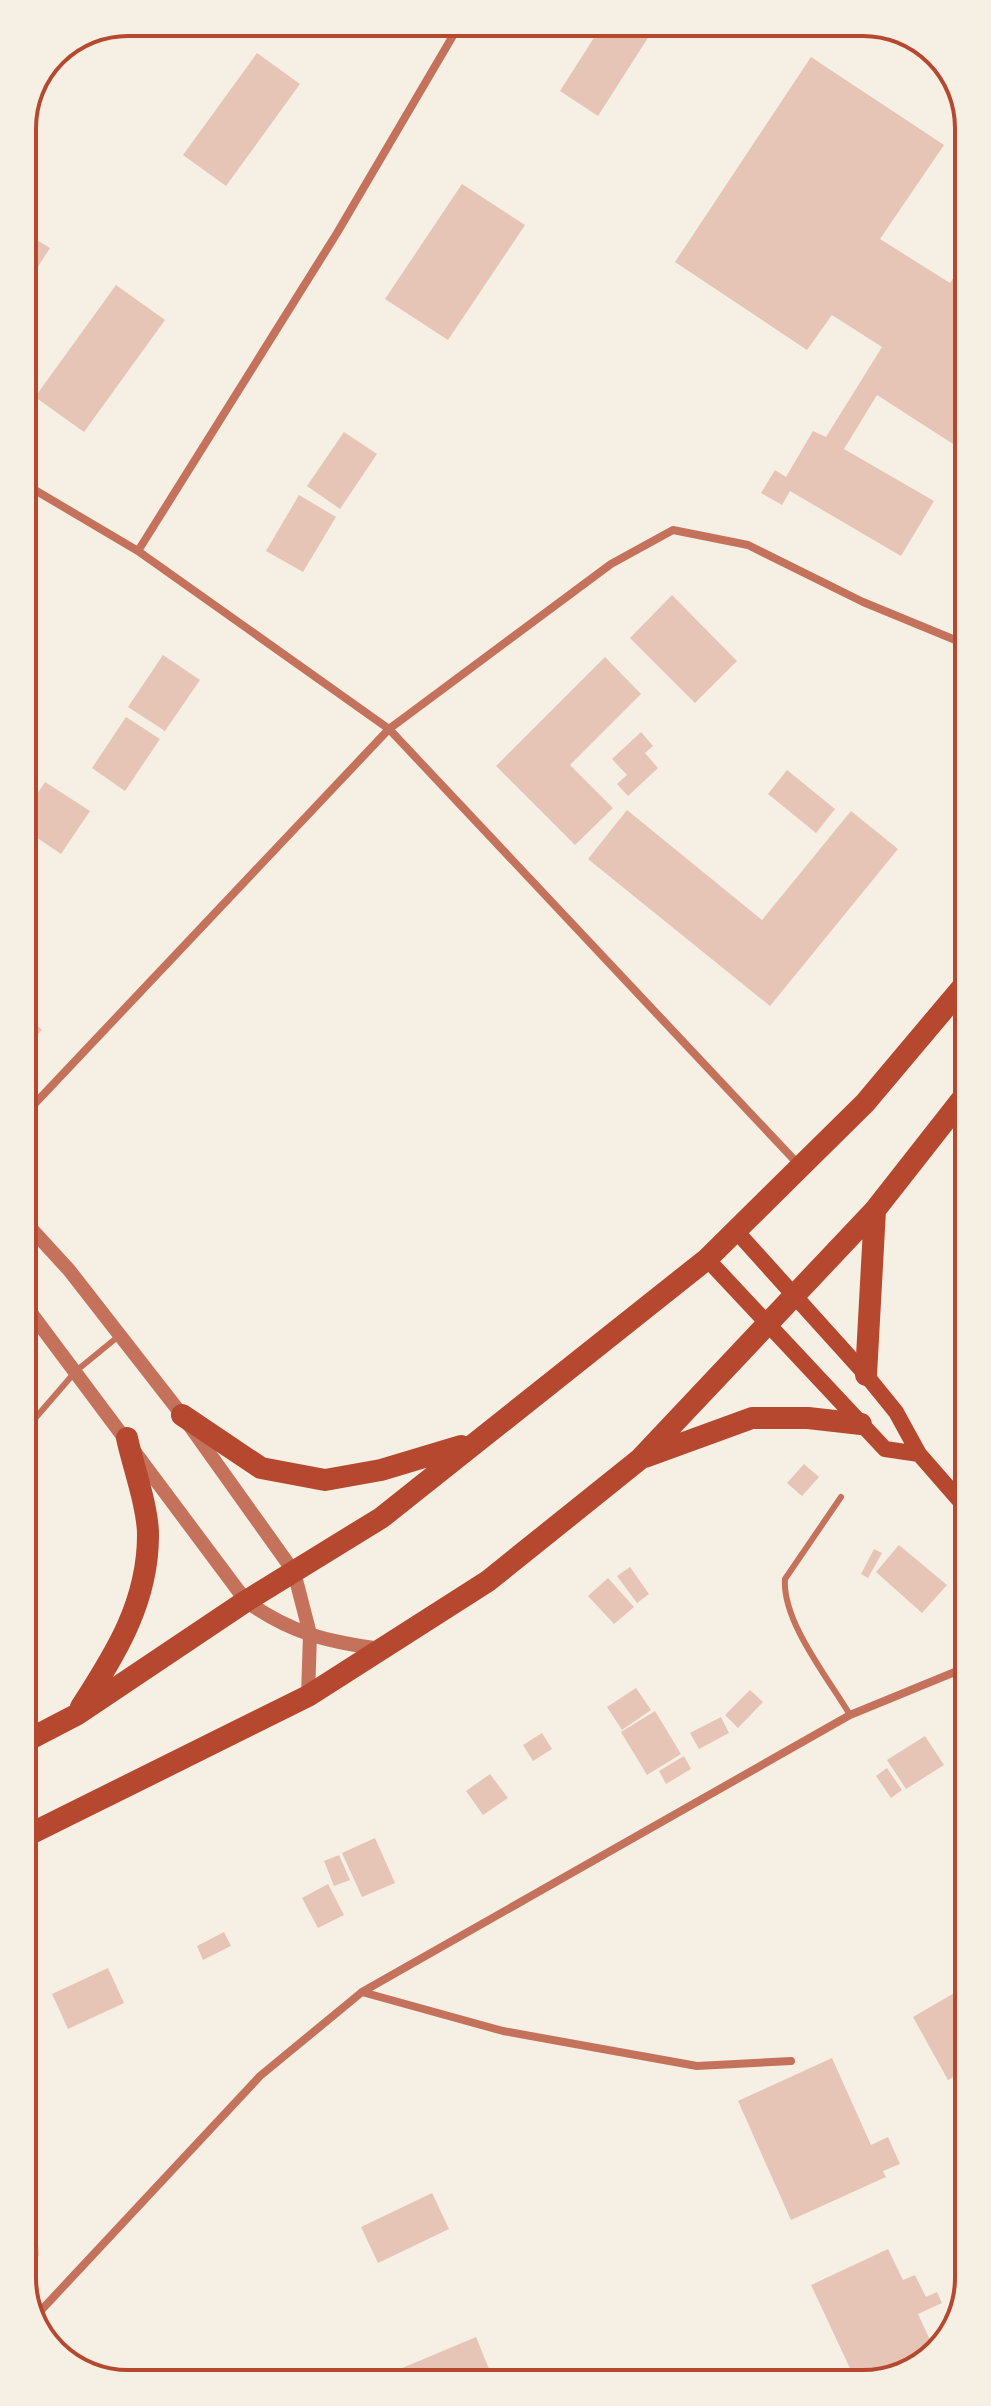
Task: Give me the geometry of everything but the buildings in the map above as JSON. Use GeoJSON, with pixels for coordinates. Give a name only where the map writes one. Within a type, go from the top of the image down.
{"type":"FeatureCollection","features":[{"type":"Feature","properties":{"kind":"highway"},"geometry":{"type":"LineString","coordinates":[[36,1736],[76,1715],[246,1601],[381,1518],[707,1259],[865,1103],[955,996]]}},
{"type":"Feature","properties":{"kind":"highway"},"geometry":{"type":"LineString","coordinates":[[36,1831],[308,1696],[488,1581],[640,1459],[875,1210],[955,1108]]}},
{"type":"Feature","properties":{"kind":"highway"},"geometry":{"type":"LineString","coordinates":[[866,1375],[875,1210]]}},
{"type":"Feature","properties":{"kind":"highway"},"geometry":{"type":"LineString","coordinates":[[182,1415],[261,1468],[325,1480],[381,1470],[474,1442]]}},
{"type":"Feature","properties":{"kind":"highway"},"geometry":{"type":"LineString","coordinates":[[640,1459],[752,1418],[861,1424]]}},
{"type":"Feature","properties":{"kind":"highway"},"geometry":{"type":"LineString","coordinates":[[76,1715],[123,1642],[137,1605],[148,1534],[127,1438]]}},
{"type":"Feature","properties":{"kind":"main road"},"geometry":{"type":"LineString","coordinates":[[737,1232],[866,1375],[896,1412],[919,1454],[955,1495]]}},
{"type":"Feature","properties":{"kind":"main road"},"geometry":{"type":"LineString","coordinates":[[707,1259],[885,1449],[919,1454]]}},
{"type":"Feature","properties":{"kind":"street"},"geometry":{"type":"LineString","coordinates":[[138,551],[337,233],[453,36]]}},
{"type":"Feature","properties":{"kind":"street"},"geometry":{"type":"LineString","coordinates":[[36,491],[138,551],[389,729],[802,1168]]}},
{"type":"Feature","properties":{"kind":"street"},"geometry":{"type":"LineString","coordinates":[[36,1102],[389,729],[611,564],[673,530],[748,545],[863,602],[955,640]]}},
{"type":"Feature","properties":{"kind":"street"},"geometry":{"type":"LineString","coordinates":[[36,1235],[182,1415],[294,1572],[310,1634],[308,1696]]}},
{"type":"Feature","properties":{"kind":"street"},"geometry":{"type":"LineString","coordinates":[[36,1319],[246,1601],[279,1625],[345,1644],[382,1649]]}},
{"type":"Feature","properties":{"kind":"street"},"geometry":{"type":"LineString","coordinates":[[42,2310],[260,2076],[362,1992],[850,1715],[955,1672]]}},
{"type":"Feature","properties":{"kind":"street"},"geometry":{"type":"LineString","coordinates":[[362,1992],[503,2031],[697,2066],[791,2061]]}},
{"type":"Feature","properties":{"kind":"lane"},"geometry":{"type":"LineString","coordinates":[[36,1417],[76,1371],[120,1335]]}},
{"type":"Feature","properties":{"kind":"lane"},"geometry":{"type":"LineString","coordinates":[[841,1497],[785,1579],[784,1595],[791,1615],[850,1715]]}}]}
